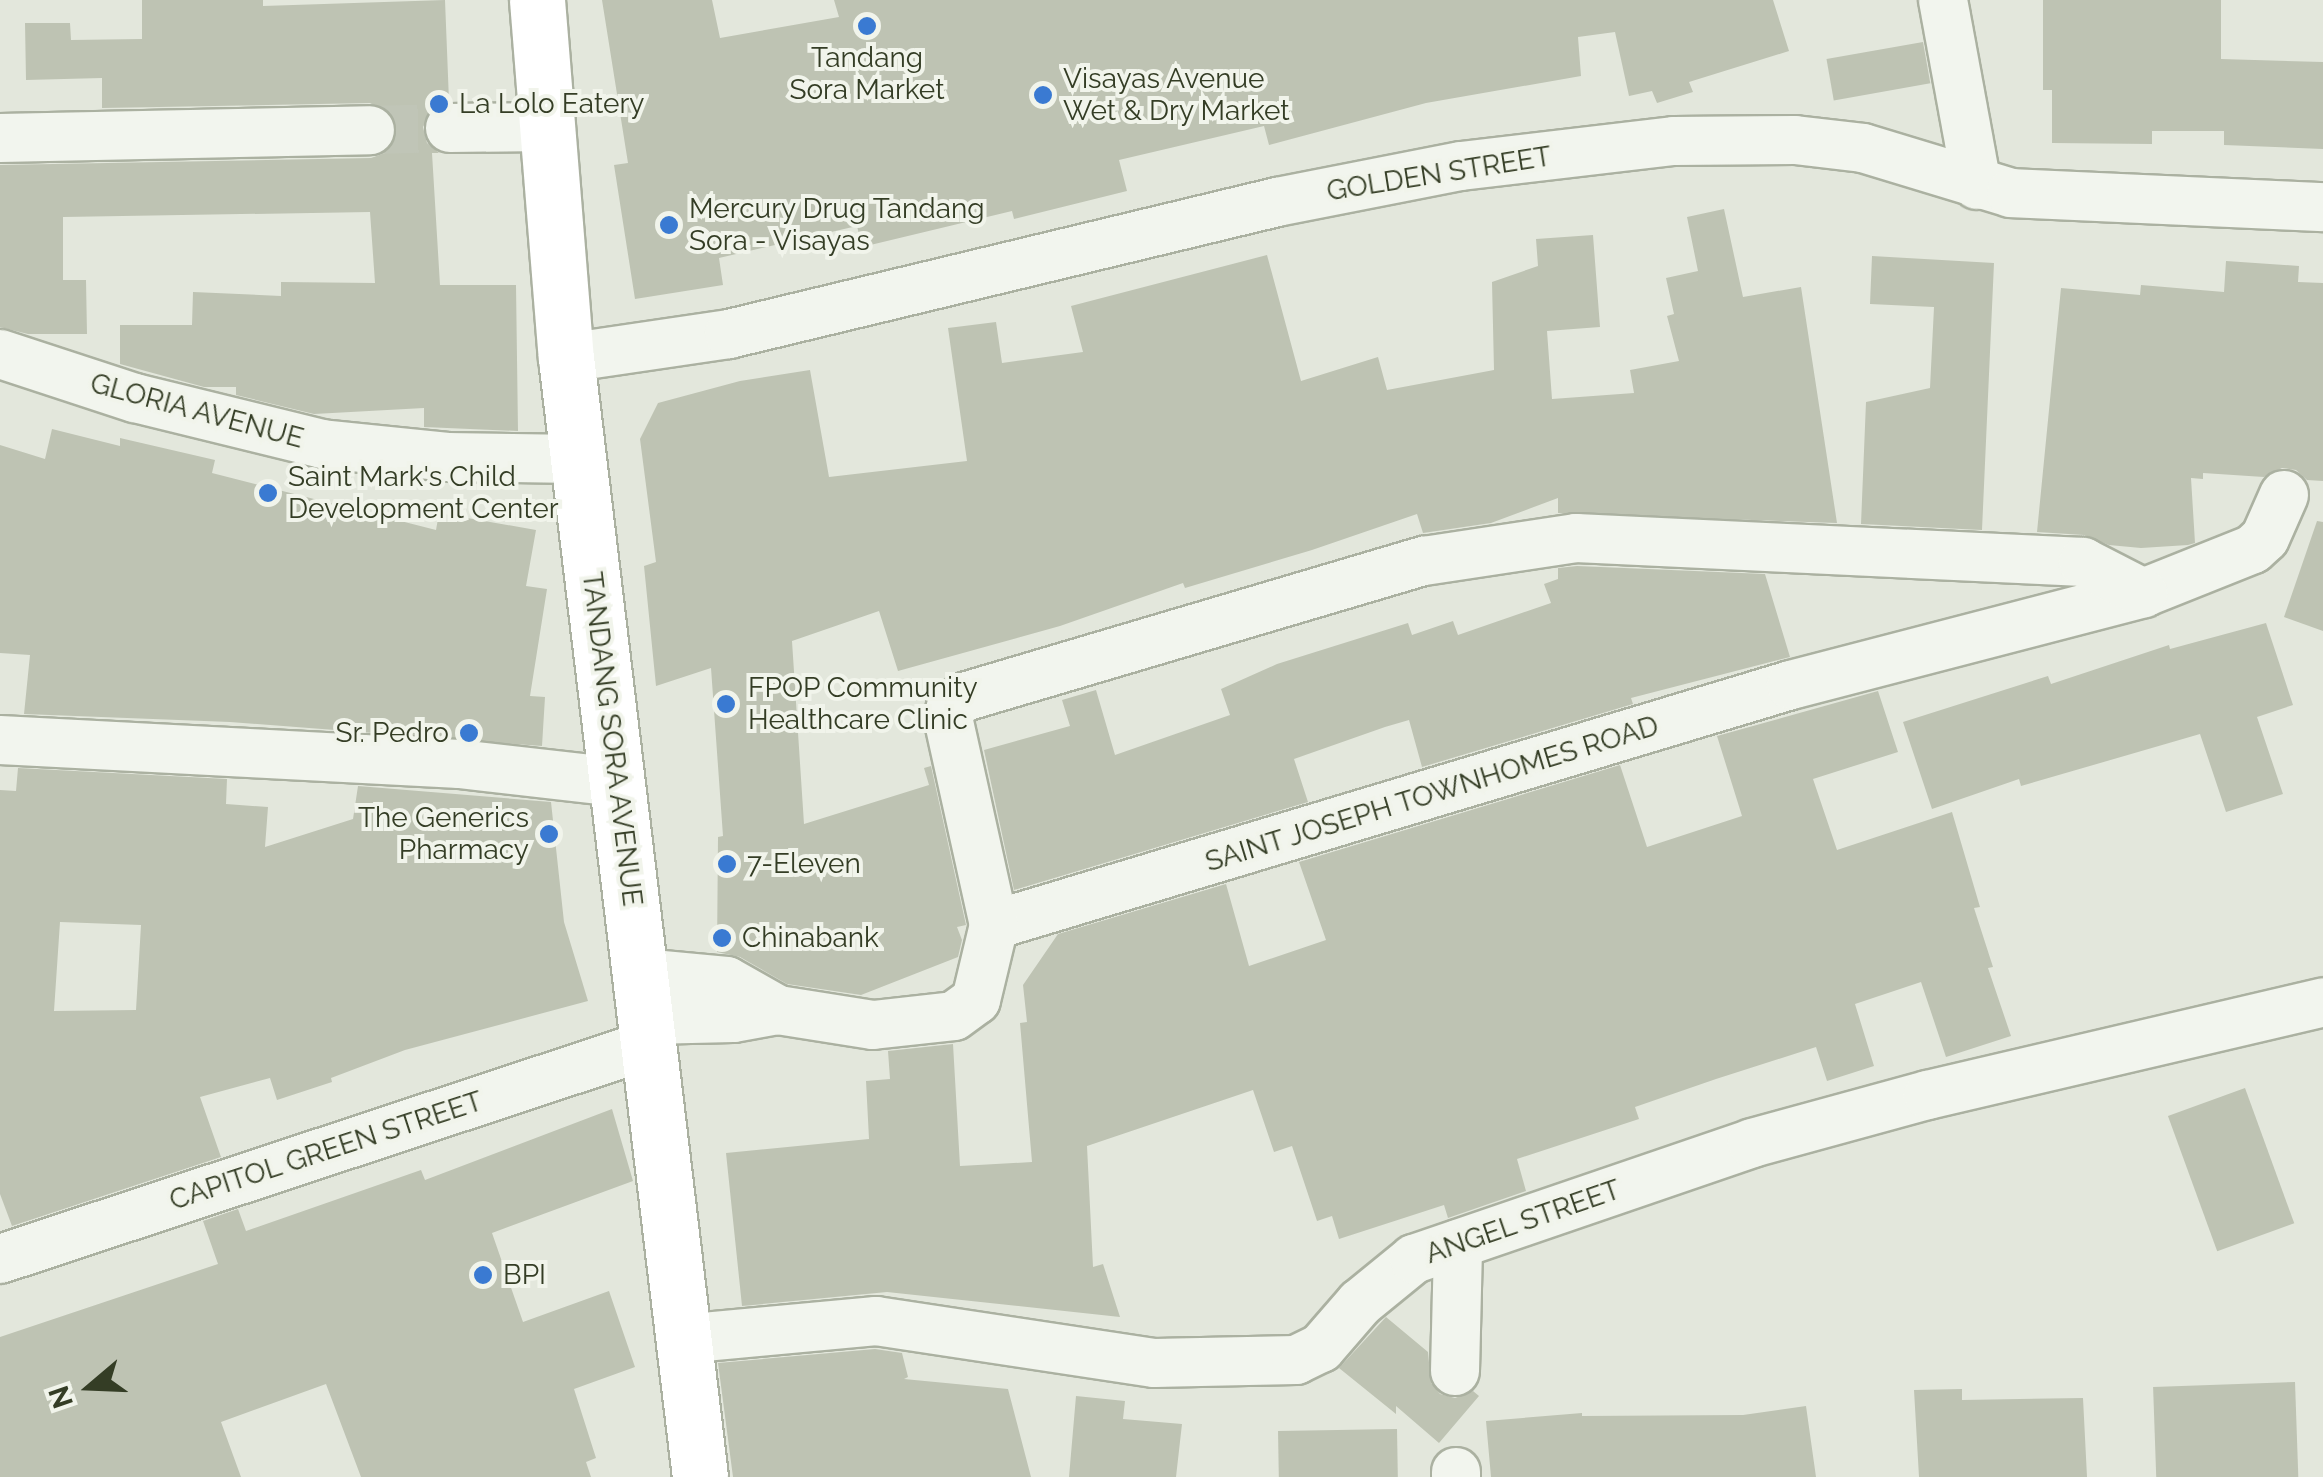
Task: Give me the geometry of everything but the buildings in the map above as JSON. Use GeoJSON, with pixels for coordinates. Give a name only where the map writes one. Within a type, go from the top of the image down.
{"type":"FeatureCollection","features":[{"type":"Feature","properties":{"kind":"main road","name":"TANDANG SORA AVENUE"},"geometry":{"type":"LineString","coordinates":[[537,0],[544,127],[577,459],[647,1013],[700,1477]]}},
{"type":"Feature","properties":{"kind":"street"},"geometry":{"type":"LineString","coordinates":[[1943,0],[1977,186]]}},
{"type":"Feature","properties":{"kind":"street"},"geometry":{"type":"LineString","coordinates":[[450,128],[544,127]]}},
{"type":"Feature","properties":{"kind":"street"},"geometry":{"type":"LineString","coordinates":[[0,138],[370,130]]}},
{"type":"Feature","properties":{"kind":"street","name":"GOLDEN STREET"},"geometry":{"type":"LineString","coordinates":[[566,358],[728,334],[1277,202],[1460,166],[1674,141],[1796,140],[1862,148],[1977,186],[2012,193],[2323,207]]}},
{"type":"Feature","properties":{"kind":"street","name":"GLORIA AVENUE"},"geometry":{"type":"LineString","coordinates":[[0,354],[134,398],[322,444],[447,458],[577,459]]}},
{"type":"Feature","properties":{"kind":"street","name":"SAINT JOSEPH TOWNHOMES ROAD"},"geometry":{"type":"LineString","coordinates":[[994,925],[1792,686],[2143,593],[2252,549],[2266,538],[2284,495]]}},
{"type":"Feature","properties":{"kind":"street"},"geometry":{"type":"LineString","coordinates":[[647,1013],[726,981],[778,1010],[873,1025],[954,1016],[976,1000],[994,925],[948,717],[951,707],[964,697],[1424,561],[1576,538],[2084,562],[2143,593]]}},
{"type":"Feature","properties":{"kind":"street"},"geometry":{"type":"LineString","coordinates":[[0,740],[459,764],[616,782]]}},
{"type":"Feature","properties":{"kind":"street","name":"ANGEL STREET"},"geometry":{"type":"LineString","coordinates":[[682,1340],[876,1321],[1154,1363],[1296,1360],[1321,1348],[1360,1303],[1414,1258],[1752,1143],[1965,1086],[2323,1002]]}},
{"type":"Feature","properties":{"kind":"street","name":"CAPITOL GREEN STREET"},"geometry":{"type":"LineString","coordinates":[[0,1259],[647,1013]]}},
{"type":"Feature","properties":{"kind":"street"},"geometry":{"type":"LineString","coordinates":[[1456,1371],[1458,1244]]}},
{"type":"Feature","properties":{"kind":"tunnel"},"geometry":{"type":"LineString","coordinates":[[370,130],[450,128]]}},
{"type":"Feature","properties":{"kind":"place","name":"Tandang Sora Market"},"geometry":{"type":"Point","coordinates":[867,26]}},
{"type":"Feature","properties":{"kind":"place","name":"Visayas Avenue Wet & Dry Market"},"geometry":{"type":"Point","coordinates":[1043,95]}},
{"type":"Feature","properties":{"kind":"place","name":"La Lolo Eatery"},"geometry":{"type":"Point","coordinates":[439,104]}},
{"type":"Feature","properties":{"kind":"place","name":"Mercury Drug Tandang Sora - Visayas"},"geometry":{"type":"Point","coordinates":[669,225]}},
{"type":"Feature","properties":{"kind":"place","name":"Saint Mark's Child Development Center"},"geometry":{"type":"Point","coordinates":[268,493]}},
{"type":"Feature","properties":{"kind":"place","name":"FPOP Community Healthcare Clinic"},"geometry":{"type":"Point","coordinates":[726,704]}},
{"type":"Feature","properties":{"kind":"place","name":"Sr. Pedro"},"geometry":{"type":"Point","coordinates":[469,733]}},
{"type":"Feature","properties":{"kind":"place","name":"The Generics Pharmacy"},"geometry":{"type":"Point","coordinates":[549,834]}},
{"type":"Feature","properties":{"kind":"place","name":"7-Eleven"},"geometry":{"type":"Point","coordinates":[727,864]}},
{"type":"Feature","properties":{"kind":"place","name":"Chinabank"},"geometry":{"type":"Point","coordinates":[722,938]}},
{"type":"Feature","properties":{"kind":"place","name":"BPI"},"geometry":{"type":"Point","coordinates":[483,1275]}}]}
